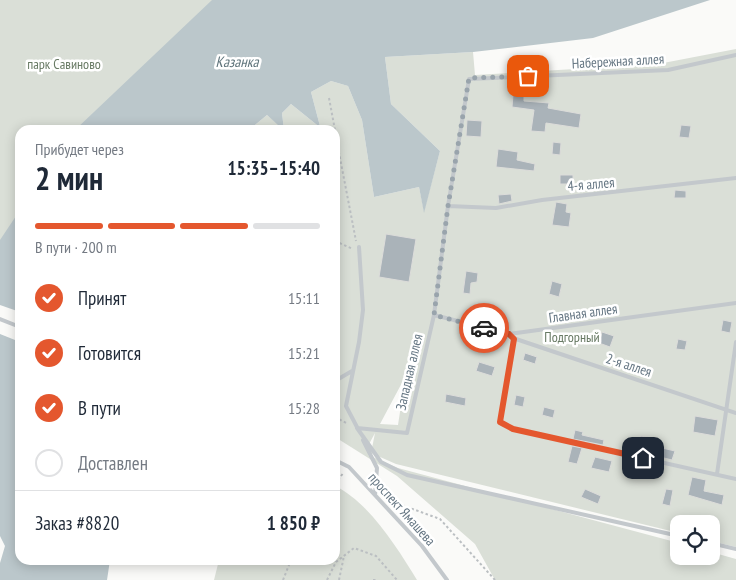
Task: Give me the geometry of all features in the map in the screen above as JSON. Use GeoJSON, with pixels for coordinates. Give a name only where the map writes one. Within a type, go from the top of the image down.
{"type":"FeatureCollection","features":[{"type":"Feature","properties":{"kind":"lane","name":"Набережная аллея"},"geometry":{"type":"LineString","coordinates":[[469,78],[668,70],[736,54]]}},
{"type":"Feature","properties":{"kind":"lane","name":"Западная аллея"},"geometry":{"type":"LineString","coordinates":[[357,428],[407,433],[434,315],[448,206],[469,78]]}},
{"type":"Feature","properties":{"kind":"lane","name":"4-я аллея"},"geometry":{"type":"LineString","coordinates":[[448,206],[496,208],[542,200],[736,178]]}},
{"type":"Feature","properties":{"kind":"lane"},"geometry":{"type":"LineString","coordinates":[[359,247],[363,310],[359,342],[346,406],[376,468],[375,495]]}},
{"type":"Feature","properties":{"kind":"lane","name":"Главная аллея"},"geometry":{"type":"LineString","coordinates":[[434,315],[509,334],[736,303]]}},
{"type":"Feature","properties":{"kind":"lane"},"geometry":{"type":"LineString","coordinates":[[0,319],[15,325]]}},
{"type":"Feature","properties":{"kind":"lane"},"geometry":{"type":"LineString","coordinates":[[509,334],[514,339],[500,422],[513,429],[736,479]]}},
{"type":"Feature","properties":{"kind":"lane","name":"2-я аллея"},"geometry":{"type":"LineString","coordinates":[[514,339],[736,413]]}},
{"type":"Feature","properties":{"kind":"lane"},"geometry":{"type":"LineString","coordinates":[[717,474],[734,371],[736,342]]}},
{"type":"Feature","properties":{"kind":"lane"},"geometry":{"type":"LineString","coordinates":[[340,378],[352,371]]}},
{"type":"Feature","properties":{"kind":"lane"},"geometry":{"type":"LineString","coordinates":[[357,428],[381,462],[407,475],[670,534]]}},
{"type":"Feature","properties":{"kind":"lane","name":"проспект Ямашева"},"geometry":{"type":"LineString","coordinates":[[340,462],[349,467],[422,546],[446,580]]}},
{"type":"Feature","properties":{"kind":"lane"},"geometry":{"type":"LineString","coordinates":[[720,545],[736,549]]}},
{"type":"Feature","properties":{"kind":"path"},"geometry":{"type":"LineString","coordinates":[[328,98],[334,125]]}},
{"type":"Feature","properties":{"kind":"path"},"geometry":{"type":"LineString","coordinates":[[340,157],[358,251],[340,242]]}},
{"type":"Feature","properties":{"kind":"path"},"geometry":{"type":"LineString","coordinates":[[340,420],[357,428]]}},
{"type":"Feature","properties":{"kind":"path"},"geometry":{"type":"LineString","coordinates":[[340,478],[349,467]]}},
{"type":"Feature","properties":{"kind":"path"},"geometry":{"type":"LineString","coordinates":[[375,495],[440,519],[495,580]]}},
{"type":"Feature","properties":{"kind":"path"},"geometry":{"type":"LineString","coordinates":[[340,559],[354,548],[376,556],[397,580]]}},
{"type":"Feature","properties":{"kind":"path"},"geometry":{"type":"LineString","coordinates":[[339,580],[344,556]]}},
{"type":"Feature","properties":{"kind":"path"},"geometry":{"type":"LineString","coordinates":[[283,580],[289,565]]}},
{"type":"Feature","properties":{"kind":"path"},"geometry":{"type":"LineString","coordinates":[[328,580],[335,565]]}},
{"type":"Feature","properties":{"kind":"green space","name":"парк Савиново"},"geometry":{"type":"Polygon","coordinates":[[[0,0],[216,0],[93,125],[15,125],[15,232],[0,254],[0,0]]]}},
{"type":"Feature","properties":{"kind":"green space","name":"Подгорный"},"geometry":{"type":"Polygon","coordinates":[[[736,49],[736,547],[720,543],[720,515],[670,515],[670,531],[396,464],[371,453],[375,433],[368,446],[368,455],[398,468],[670,541],[670,565],[720,565],[720,555],[736,559],[736,580],[495,580],[475,544],[397,476],[340,440],[340,125],[320,125],[311,92],[331,81],[348,86],[362,120],[374,197],[419,187],[424,211],[440,151],[391,104],[385,57],[473,52],[475,75],[658,64],[736,49]],[[404,379],[380,424],[398,425],[404,379]]]}},
{"type":"Feature","properties":{"kind":"green space"},"geometry":{"type":"Polygon","coordinates":[[[291,104],[317,125],[283,125],[282,113],[291,104]]]}},
{"type":"Feature","properties":{"kind":"green space"},"geometry":{"type":"Polygon","coordinates":[[[267,115],[279,125],[255,125],[267,115]]]}},
{"type":"Feature","properties":{"kind":"green space"},"geometry":{"type":"Polygon","coordinates":[[[340,489],[359,503],[382,527],[417,580],[214,580],[218,565],[340,565],[340,489]]]}},
{"type":"Feature","properties":{"kind":"water","name":"Казанка"},"geometry":{"type":"Polygon","coordinates":[[[212,0],[710,0],[593,38],[473,52],[385,57],[391,104],[440,151],[424,213],[419,187],[374,197],[362,120],[348,86],[331,81],[311,92],[320,125],[317,125],[291,104],[282,113],[283,125],[278,125],[267,115],[255,125],[80,125],[212,0]]]}},
{"type":"Feature","properties":{"kind":"water"},"geometry":{"type":"Polygon","coordinates":[[[15,218],[15,565],[109,565],[107,580],[0,580],[0,563],[5,546],[0,536],[0,240],[15,218]]]}},
{"type":"Feature","properties":{"kind":"pier"},"geometry":{"type":"Polygon","coordinates":[[[0,305],[15,310],[15,340],[0,334],[0,305]]]}},
{"type":"Feature","properties":{"kind":"building"},"geometry":{"type":"Polygon","coordinates":[[[513,95],[524,96],[524,101],[549,103],[548,108],[581,114],[579,128],[546,123],[545,132],[531,131],[534,110],[512,107],[513,95]]]}},
{"type":"Feature","properties":{"kind":"building"},"geometry":{"type":"Polygon","coordinates":[[[467,120],[482,121],[481,137],[466,136],[467,120]]]}},
{"type":"Feature","properties":{"kind":"building"},"geometry":{"type":"Polygon","coordinates":[[[681,125],[691,126],[689,138],[679,137],[681,125]]]}},
{"type":"Feature","properties":{"kind":"building"},"geometry":{"type":"Polygon","coordinates":[[[553,142],[561,143],[560,155],[552,154],[553,142]]]}},
{"type":"Feature","properties":{"kind":"building"},"geometry":{"type":"Polygon","coordinates":[[[498,149],[518,152],[517,160],[535,164],[534,171],[496,167],[498,149]]]}},
{"type":"Feature","properties":{"kind":"building"},"geometry":{"type":"Polygon","coordinates":[[[560,175],[573,175],[573,184],[560,184],[560,175]]]}},
{"type":"Feature","properties":{"kind":"building"},"geometry":{"type":"Polygon","coordinates":[[[675,190],[686,191],[686,198],[674,198],[675,190]]]}},
{"type":"Feature","properties":{"kind":"building"},"geometry":{"type":"Polygon","coordinates":[[[511,194],[512,201],[499,204],[498,195],[511,194]]]}},
{"type":"Feature","properties":{"kind":"building"},"geometry":{"type":"Polygon","coordinates":[[[556,202],[567,204],[566,212],[571,213],[569,227],[552,225],[556,202]]]}},
{"type":"Feature","properties":{"kind":"building"},"geometry":{"type":"Polygon","coordinates":[[[386,234],[416,239],[409,282],[379,277],[386,234]]]}},
{"type":"Feature","properties":{"kind":"building"},"geometry":{"type":"Polygon","coordinates":[[[466,271],[478,273],[477,282],[471,283],[470,294],[463,293],[466,271]]]}},
{"type":"Feature","properties":{"kind":"building"},"geometry":{"type":"Polygon","coordinates":[[[552,281],[562,284],[559,297],[549,294],[552,281]]]}},
{"type":"Feature","properties":{"kind":"building"},"geometry":{"type":"Polygon","coordinates":[[[723,320],[732,322],[730,333],[721,331],[723,320]]]}},
{"type":"Feature","properties":{"kind":"building"},"geometry":{"type":"Polygon","coordinates":[[[602,332],[614,336],[610,347],[599,343],[602,332]]]}},
{"type":"Feature","properties":{"kind":"building"},"geometry":{"type":"Polygon","coordinates":[[[678,339],[687,341],[685,350],[676,349],[678,339]]]}},
{"type":"Feature","properties":{"kind":"building"},"geometry":{"type":"Polygon","coordinates":[[[525,353],[537,357],[535,364],[523,360],[525,353]]]}},
{"type":"Feature","properties":{"kind":"building"},"geometry":{"type":"Polygon","coordinates":[[[479,362],[495,367],[492,376],[476,371],[479,362]]]}},
{"type":"Feature","properties":{"kind":"building"},"geometry":{"type":"Polygon","coordinates":[[[446,394],[466,398],[465,406],[445,402],[446,394]]]}},
{"type":"Feature","properties":{"kind":"building"},"geometry":{"type":"Polygon","coordinates":[[[516,395],[525,397],[523,407],[514,405],[516,395]]]}},
{"type":"Feature","properties":{"kind":"building"},"geometry":{"type":"Polygon","coordinates":[[[544,407],[555,410],[553,418],[542,415],[544,407]]]}},
{"type":"Feature","properties":{"kind":"building"},"geometry":{"type":"Polygon","coordinates":[[[695,416],[718,420],[715,436],[693,432],[695,416]]]}},
{"type":"Feature","properties":{"kind":"building"},"geometry":{"type":"Polygon","coordinates":[[[575,430],[583,432],[582,435],[604,440],[603,445],[573,439],[575,430]]]}},
{"type":"Feature","properties":{"kind":"building"},"geometry":{"type":"Polygon","coordinates":[[[641,436],[650,438],[648,447],[639,445],[641,436]]]}},
{"type":"Feature","properties":{"kind":"building"},"geometry":{"type":"Polygon","coordinates":[[[572,446],[582,448],[577,464],[568,462],[572,446]]]}},
{"type":"Feature","properties":{"kind":"building"},"geometry":{"type":"Polygon","coordinates":[[[662,448],[675,451],[672,460],[660,457],[662,448]]]}},
{"type":"Feature","properties":{"kind":"building"},"geometry":{"type":"Polygon","coordinates":[[[595,457],[612,461],[609,472],[591,468],[595,457]]]}},
{"type":"Feature","properties":{"kind":"building"},"geometry":{"type":"Polygon","coordinates":[[[692,477],[706,480],[704,491],[724,495],[722,505],[688,495],[692,477]]]}},
{"type":"Feature","properties":{"kind":"building"},"geometry":{"type":"Polygon","coordinates":[[[585,489],[601,496],[598,504],[581,497],[585,489]]]}},
{"type":"Feature","properties":{"kind":"building"},"geometry":{"type":"Polygon","coordinates":[[[666,489],[673,490],[670,506],[662,504],[666,489]]]}},
{"type":"Feature","properties":{"kind":"way so far"},"geometry":{"type":"LineString","coordinates":[[484,328],[434,315],[448,206],[469,78],[528,76]]}},
{"type":"Feature","properties":{"kind":"route"},"geometry":{"type":"LineString","coordinates":[[484,328],[509,334],[514,339],[500,422],[513,429],[643,458]]}}]}
